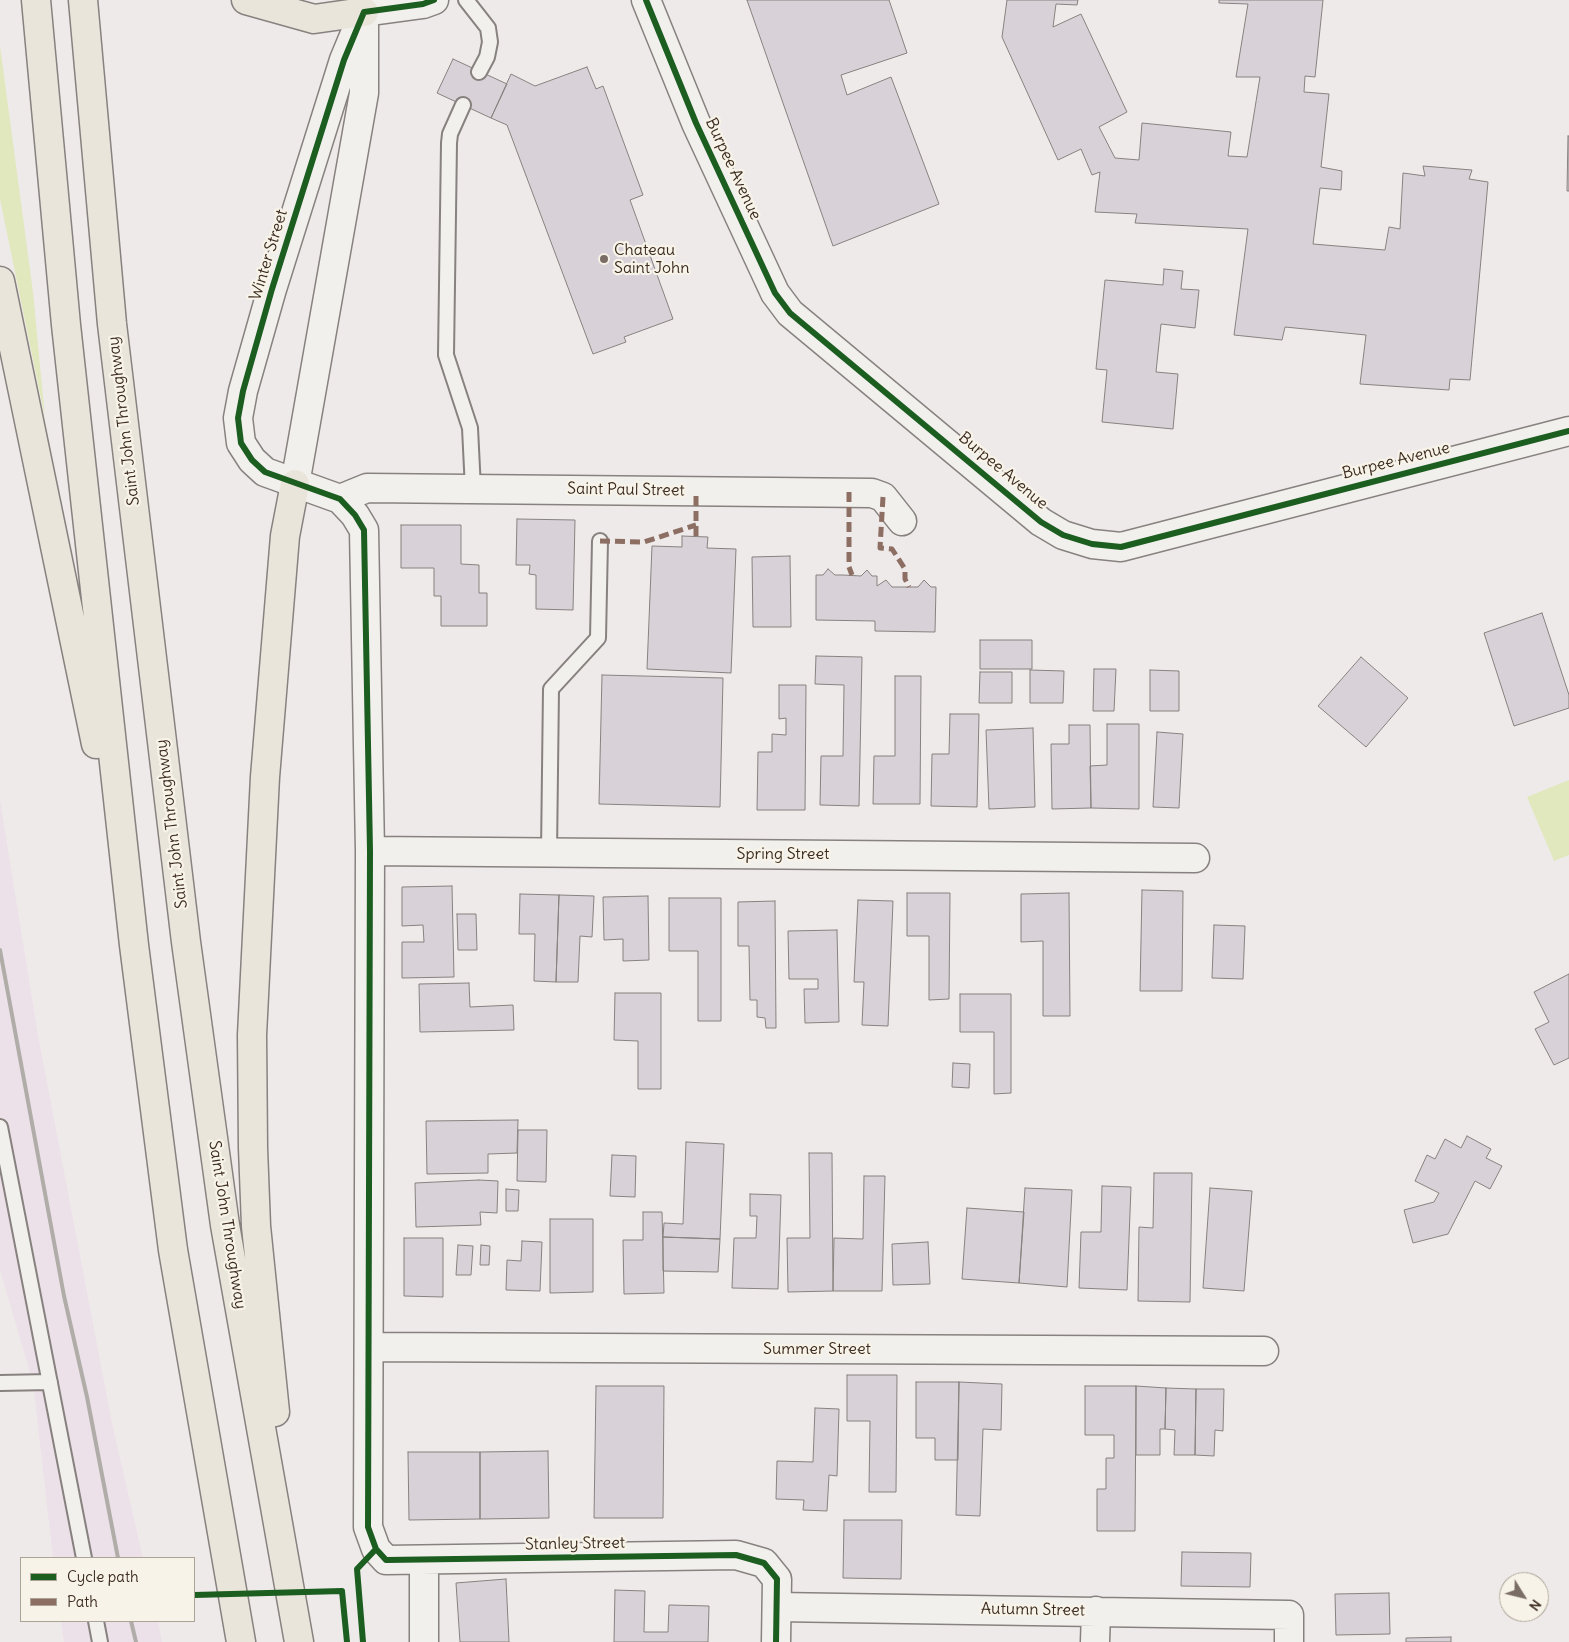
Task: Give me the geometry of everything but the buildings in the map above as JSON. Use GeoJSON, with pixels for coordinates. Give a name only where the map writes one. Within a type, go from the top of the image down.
{"type":"FeatureCollection","features":[{"type":"Feature","properties":{"kind":"highway"},"geometry":{"type":"LineString","coordinates":[[36,0],[67,335],[134,946],[173,1250],[241,1642]]}},
{"type":"Feature","properties":{"kind":"highway","name":"Saint John Throughway"},"geometry":{"type":"LineString","coordinates":[[83,0],[112,324],[186,942],[224,1225],[297,1631]]}},
{"type":"Feature","properties":{"kind":"highway"},"geometry":{"type":"LineString","coordinates":[[246,0],[314,19],[364,6]]}},
{"type":"Feature","properties":{"kind":"highway"},"geometry":{"type":"LineString","coordinates":[[0,281],[99,757],[134,946]]}},
{"type":"Feature","properties":{"kind":"highway"},"geometry":{"type":"LineString","coordinates":[[295,484],[285,536],[265,777],[252,1035],[252,1120],[256,1226],[297,1631]]}},
{"type":"Feature","properties":{"kind":"street"},"geometry":{"type":"LineString","coordinates":[[295,484],[364,93],[364,6],[423,4],[434,0]]}},
{"type":"Feature","properties":{"kind":"street","name":"Burpee Avenue"},"geometry":{"type":"LineString","coordinates":[[646,0],[700,132],[775,293],[790,313],[1041,522],[1063,536],[1092,544],[1121,546],[1569,431]]}},
{"type":"Feature","properties":{"kind":"street","name":"Winter Street"},"geometry":{"type":"LineString","coordinates":[[340,499],[265,472],[252,460],[241,443],[238,418],[243,391],[272,289],[344,60],[364,6]]}},
{"type":"Feature","properties":{"kind":"street","name":"Saint Paul Street"},"geometry":{"type":"LineString","coordinates":[[340,499],[367,488],[872,493],[883,497],[902,521]]}},
{"type":"Feature","properties":{"kind":"street"},"geometry":{"type":"LineString","coordinates":[[340,499],[355,515],[364,530],[370,851],[370,1347]]}},
{"type":"Feature","properties":{"kind":"street","name":"Spring Street"},"geometry":{"type":"LineString","coordinates":[[370,851],[1195,858]]}},
{"type":"Feature","properties":{"kind":"street","name":"Summer Street"},"geometry":{"type":"LineString","coordinates":[[370,1347],[1264,1351]]}},
{"type":"Feature","properties":{"kind":"street","name":"Stanley Street"},"geometry":{"type":"LineString","coordinates":[[370,1347],[368,1527],[381,1554],[424,1560],[736,1555],[764,1564],[778,1579],[777,1607]]}},
{"type":"Feature","properties":{"kind":"street"},"geometry":{"type":"LineString","coordinates":[[424,1560],[424,1642]]}},
{"type":"Feature","properties":{"kind":"street"},"geometry":{"type":"LineString","coordinates":[[776,1642],[777,1607]]}},
{"type":"Feature","properties":{"kind":"street","name":"Autumn Street"},"geometry":{"type":"LineString","coordinates":[[777,1607],[1289,1615],[1289,1642]]}},
{"type":"Feature","properties":{"kind":"street"},"geometry":{"type":"LineString","coordinates":[[1095,1642],[1096,1611]]}},
{"type":"Feature","properties":{"kind":"lane"},"geometry":{"type":"LineString","coordinates":[[466,0],[488,28],[490,42],[487,57],[479,72]]}},
{"type":"Feature","properties":{"kind":"lane"},"geometry":{"type":"LineString","coordinates":[[463,105],[450,134],[449,143],[446,355],[470,428],[473,489]]}},
{"type":"Feature","properties":{"kind":"lane"},"geometry":{"type":"LineString","coordinates":[[549,852],[551,689],[598,638],[600,541]]}},
{"type":"Feature","properties":{"kind":"lane"},"geometry":{"type":"LineString","coordinates":[[0,1127],[84,1557]]}},
{"type":"Feature","properties":{"kind":"lane"},"geometry":{"type":"LineString","coordinates":[[0,1384],[50,1382]]}},
{"type":"Feature","properties":{"kind":"lane"},"geometry":{"type":"LineString","coordinates":[[96,1622],[100,1642]]}},
{"type":"Feature","properties":{"kind":"shaded area"},"geometry":{"type":"Polygon","coordinates":[[[0,800],[38,1035],[112,1423],[143,1557],[53,1557],[33,1383],[0,1270],[0,800]]]}},
{"type":"Feature","properties":{"kind":"shaded area"},"geometry":{"type":"Polygon","coordinates":[[[61,1622],[158,1622],[162,1642],[64,1642],[61,1622]]]}},
{"type":"Feature","properties":{"kind":"green space"},"geometry":{"type":"Polygon","coordinates":[[[0,46],[33,292],[45,418],[0,199],[0,46]]]}},
{"type":"Feature","properties":{"kind":"green space"},"geometry":{"type":"Polygon","coordinates":[[[1569,780],[1569,855],[1554,861],[1527,797],[1569,780]]]}},
{"type":"Feature","properties":{"kind":"railway"},"geometry":{"type":"LineString","coordinates":[[0,950],[64,1296],[87,1397],[118,1557]]}},
{"type":"Feature","properties":{"kind":"railway"},"geometry":{"type":"LineString","coordinates":[[131,1622],[136,1642]]}},
{"type":"Feature","properties":{"kind":"marked path"},"geometry":{"type":"LineString","coordinates":[[696,491],[696,536]]}},
{"type":"Feature","properties":{"kind":"marked path"},"geometry":{"type":"LineString","coordinates":[[849,492],[849,567],[852,575]]}},
{"type":"Feature","properties":{"kind":"marked path"},"geometry":{"type":"LineString","coordinates":[[883,497],[880,548],[892,549],[905,569],[905,579],[909,587]]}},
{"type":"Feature","properties":{"kind":"marked path"},"geometry":{"type":"LineString","coordinates":[[600,541],[644,542],[696,525]]}},
{"type":"Feature","properties":{"kind":"cycle path"},"geometry":{"type":"LineString","coordinates":[[434,0],[423,4],[364,12],[344,60],[272,289],[243,391],[238,418],[241,443],[252,460],[265,472],[340,499],[355,515],[364,530],[370,851],[368,1527],[376,1549],[386,1560],[736,1555],[764,1563],[777,1579],[776,1642]]}},
{"type":"Feature","properties":{"kind":"cycle path"},"geometry":{"type":"LineString","coordinates":[[646,0],[696,123],[775,293],[790,313],[1041,522],[1063,535],[1092,544],[1121,547],[1569,431]]}},
{"type":"Feature","properties":{"kind":"cycle path"},"geometry":{"type":"LineString","coordinates":[[363,1642],[357,1569],[376,1549]]}},
{"type":"Feature","properties":{"kind":"cycle path"},"geometry":{"type":"LineString","coordinates":[[195,1595],[342,1591],[347,1642]]}},
{"type":"Feature","properties":{"kind":"place","name":"Chateau Saint John"},"geometry":{"type":"Point","coordinates":[604,259]}}]}
